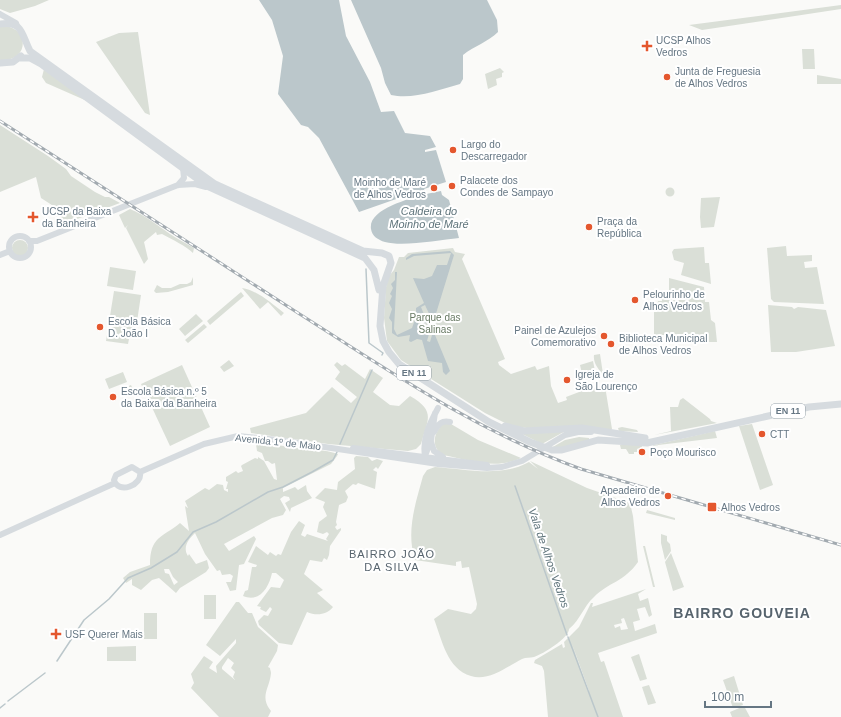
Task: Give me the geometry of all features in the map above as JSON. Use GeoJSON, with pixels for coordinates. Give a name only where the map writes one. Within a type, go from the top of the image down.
{"type":"FeatureCollection","features":[{"type":"Feature","properties":{"kind":"main road"},"geometry":{"type":"LineString","coordinates":[[0,14],[16,23],[22,30],[30,51],[215,184],[363,251],[386,254],[390,258],[391,267],[384,282],[381,297]]}},
{"type":"Feature","properties":{"kind":"main road"},"geometry":{"type":"LineString","coordinates":[[0,24],[7,23],[17,26]]}},
{"type":"Feature","properties":{"kind":"main road"},"geometry":{"type":"LineString","coordinates":[[0,62],[13,62],[19,58],[26,47],[26,41]]}},
{"type":"Feature","properties":{"kind":"main road"},"geometry":{"type":"LineString","coordinates":[[19,58],[30,58],[41,64],[213,190]]}},
{"type":"Feature","properties":{"kind":"main road"},"geometry":{"type":"LineString","coordinates":[[178,185],[184,178],[183,168]]}},
{"type":"Feature","properties":{"kind":"main road"},"geometry":{"type":"LineString","coordinates":[[30,244],[178,185],[195,184],[213,190],[361,256],[369,261],[377,276],[381,297]]}},
{"type":"Feature","properties":{"kind":"main road"},"geometry":{"type":"LineString","coordinates":[[21,236],[30,244],[30,252],[25,257],[15,256],[10,251],[10,245],[15,238],[21,236]]}},
{"type":"Feature","properties":{"kind":"main road"},"geometry":{"type":"LineString","coordinates":[[0,255],[10,251]]}},
{"type":"Feature","properties":{"kind":"main road"},"geometry":{"type":"LineString","coordinates":[[373,269],[372,259],[378,253]]}},
{"type":"Feature","properties":{"kind":"main road"},"geometry":{"type":"LineString","coordinates":[[373,269],[382,273],[389,270]]}},
{"type":"Feature","properties":{"kind":"main road","name":"EN 11"},"geometry":{"type":"LineString","coordinates":[[381,297],[380,326],[383,341],[389,352],[399,364],[489,422],[530,442],[552,450],[572,448],[591,441],[647,442],[809,407],[841,404]]}},
{"type":"Feature","properties":{"kind":"main road"},"geometry":{"type":"LineString","coordinates":[[424,459],[424,444],[431,418],[437,410],[432,446],[437,453],[453,459]]}},
{"type":"Feature","properties":{"kind":"main road"},"geometry":{"type":"LineString","coordinates":[[424,459],[432,438],[440,423],[445,421],[450,422]]}},
{"type":"Feature","properties":{"kind":"main road","name":"EN 11"},"geometry":{"type":"LineString","coordinates":[[489,422],[524,431],[572,428],[647,438],[684,434]]}},
{"type":"Feature","properties":{"kind":"main road"},"geometry":{"type":"LineString","coordinates":[[556,440],[578,432],[605,433]]}},
{"type":"Feature","properties":{"kind":"main road"},"geometry":{"type":"LineString","coordinates":[[556,440],[581,435],[614,441]]}},
{"type":"Feature","properties":{"kind":"main road","name":"Avenida 1º de Maio"},"geometry":{"type":"LineString","coordinates":[[0,535],[115,483],[116,475],[130,468],[135,468],[140,472],[204,444],[230,437],[278,440],[424,459],[473,468],[502,467],[522,461],[556,440]]}},
{"type":"Feature","properties":{"kind":"main road"},"geometry":{"type":"LineString","coordinates":[[408,454],[416,451],[424,444]]}},
{"type":"Feature","properties":{"kind":"main road","name":"Avenida 1º de Maio"},"geometry":{"type":"LineString","coordinates":[[327,447],[408,454],[424,459],[453,459],[502,467]]}},
{"type":"Feature","properties":{"kind":"main road"},"geometry":{"type":"LineString","coordinates":[[115,483],[121,488],[129,487],[139,481],[141,477],[140,472]]}},
{"type":"Feature","properties":{"kind":"green space"},"geometry":{"type":"Polygon","coordinates":[[[0,0],[49,0],[35,6],[10,13],[0,9],[0,0]]]}},
{"type":"Feature","properties":{"kind":"green space"},"geometry":{"type":"Polygon","coordinates":[[[841,5],[841,9],[702,30],[689,25],[841,5]]]}},
{"type":"Feature","properties":{"kind":"green space"},"geometry":{"type":"Polygon","coordinates":[[[5,26],[13,28],[19,33],[23,45],[17,56],[10,59],[0,60],[0,27],[5,26]]]}},
{"type":"Feature","properties":{"kind":"green space"},"geometry":{"type":"Polygon","coordinates":[[[138,32],[150,115],[145,113],[96,42],[119,33],[138,32]]]}},
{"type":"Feature","properties":{"kind":"green space"},"geometry":{"type":"Polygon","coordinates":[[[802,49],[814,49],[815,69],[803,69],[802,49]]]}},
{"type":"Feature","properties":{"kind":"green space"},"geometry":{"type":"Polygon","coordinates":[[[500,68],[504,72],[502,73],[502,77],[496,79],[497,85],[488,89],[485,74],[500,68]]]}},
{"type":"Feature","properties":{"kind":"green space"},"geometry":{"type":"Polygon","coordinates":[[[44,69],[87,101],[46,83],[42,77],[44,69]]]}},
{"type":"Feature","properties":{"kind":"green space"},"geometry":{"type":"Polygon","coordinates":[[[817,75],[841,79],[841,84],[817,84],[817,75]]]}},
{"type":"Feature","properties":{"kind":"green space"},"geometry":{"type":"Polygon","coordinates":[[[0,125],[48,156],[66,169],[71,176],[95,192],[120,203],[61,225],[58,209],[41,198],[36,177],[0,192],[0,125]]]}},
{"type":"Feature","properties":{"kind":"green space"},"geometry":{"type":"Polygon","coordinates":[[[668,188],[672,188],[674,192],[672,196],[668,196],[666,194],[666,190],[668,188]]]}},
{"type":"Feature","properties":{"kind":"green space"},"geometry":{"type":"Polygon","coordinates":[[[720,197],[714,227],[701,228],[701,198],[720,197]]]}},
{"type":"Feature","properties":{"kind":"green space"},"geometry":{"type":"Polygon","coordinates":[[[130,209],[146,217],[173,236],[194,248],[193,253],[183,245],[162,234],[157,235],[156,232],[144,242],[148,259],[144,264],[126,228],[128,225],[125,228],[119,215],[130,209]]]}},
{"type":"Feature","properties":{"kind":"green space"},"geometry":{"type":"Polygon","coordinates":[[[20,240],[26,242],[28,248],[26,254],[20,256],[14,254],[12,248],[14,242],[20,240]]]}},
{"type":"Feature","properties":{"kind":"green space"},"geometry":{"type":"Polygon","coordinates":[[[786,246],[787,256],[812,255],[812,261],[804,262],[805,268],[817,267],[824,304],[774,302],[771,299],[767,248],[786,246]]]}},
{"type":"Feature","properties":{"kind":"green space"},"geometry":{"type":"Polygon","coordinates":[[[704,247],[705,263],[709,263],[711,284],[681,275],[684,263],[674,260],[672,252],[674,249],[704,247]]]}},
{"type":"Feature","properties":{"kind":"green space","name":"Parque das Salinas"},"geometry":{"type":"Polygon","coordinates":[[[453,248],[455,252],[465,254],[462,259],[505,359],[498,362],[499,365],[511,374],[535,366],[537,370],[549,366],[551,386],[558,403],[567,400],[566,397],[587,389],[605,386],[612,429],[532,429],[509,425],[485,413],[401,360],[387,341],[384,318],[386,287],[389,276],[394,270],[399,257],[404,257],[408,253],[453,248]]]}},
{"type":"Feature","properties":{"kind":"green space"},"geometry":{"type":"Polygon","coordinates":[[[110,267],[136,271],[133,290],[107,286],[110,267]]]}},
{"type":"Feature","properties":{"kind":"green space"},"geometry":{"type":"Polygon","coordinates":[[[193,277],[193,285],[168,292],[156,293],[154,291],[157,285],[162,288],[171,288],[180,284],[187,284],[191,282],[193,277]]]}},
{"type":"Feature","properties":{"kind":"green space"},"geometry":{"type":"Polygon","coordinates":[[[669,278],[704,287],[705,302],[709,302],[711,320],[715,323],[717,342],[670,342],[670,339],[667,339],[667,335],[662,335],[661,342],[648,341],[648,339],[654,339],[654,309],[642,309],[642,307],[657,306],[658,301],[662,301],[662,298],[669,298],[669,278]]]}},
{"type":"Feature","properties":{"kind":"green space"},"geometry":{"type":"Polygon","coordinates":[[[242,288],[259,294],[284,313],[281,316],[268,302],[260,309],[242,288]]]}},
{"type":"Feature","properties":{"kind":"green space"},"geometry":{"type":"Polygon","coordinates":[[[114,291],[141,295],[135,335],[130,334],[128,344],[106,341],[114,291]]]}},
{"type":"Feature","properties":{"kind":"green space"},"geometry":{"type":"Polygon","coordinates":[[[241,292],[244,296],[210,325],[207,321],[241,292]]]}},
{"type":"Feature","properties":{"kind":"green space"},"geometry":{"type":"Polygon","coordinates":[[[768,305],[792,307],[794,309],[798,307],[826,310],[835,346],[796,352],[771,352],[768,305]]]}},
{"type":"Feature","properties":{"kind":"green space"},"geometry":{"type":"Polygon","coordinates":[[[196,314],[203,321],[185,336],[179,329],[196,314]]]}},
{"type":"Feature","properties":{"kind":"green space"},"geometry":{"type":"Polygon","coordinates":[[[204,324],[207,327],[188,343],[185,340],[204,324]]]}},
{"type":"Feature","properties":{"kind":"green space"},"geometry":{"type":"Polygon","coordinates":[[[600,354],[603,374],[597,367],[594,360],[594,355],[600,354]]]}},
{"type":"Feature","properties":{"kind":"green space"},"geometry":{"type":"Polygon","coordinates":[[[229,360],[234,366],[224,372],[220,367],[229,360]]]}},
{"type":"Feature","properties":{"kind":"green space"},"geometry":{"type":"Polygon","coordinates":[[[593,361],[596,376],[583,378],[580,365],[593,361]]]}},
{"type":"Feature","properties":{"kind":"green space"},"geometry":{"type":"Polygon","coordinates":[[[337,362],[342,366],[345,364],[365,379],[370,369],[383,378],[373,392],[390,405],[399,406],[410,396],[424,406],[428,416],[427,422],[421,444],[416,449],[408,451],[328,444],[251,433],[250,428],[306,413],[332,387],[351,403],[357,397],[335,379],[340,372],[334,365],[337,362]]]}},
{"type":"Feature","properties":{"kind":"green space"},"geometry":{"type":"Polygon","coordinates":[[[182,365],[210,427],[170,446],[141,384],[182,365]]]}},
{"type":"Feature","properties":{"kind":"green space"},"geometry":{"type":"Polygon","coordinates":[[[123,372],[127,382],[109,389],[105,379],[123,372]]]}},
{"type":"Feature","properties":{"kind":"green space"},"geometry":{"type":"Polygon","coordinates":[[[131,385],[135,394],[125,398],[122,389],[131,385]]]}},
{"type":"Feature","properties":{"kind":"green space"},"geometry":{"type":"Polygon","coordinates":[[[683,398],[711,421],[717,423],[654,435],[671,431],[670,407],[678,407],[680,400],[683,398]]]}},
{"type":"Feature","properties":{"kind":"green space"},"geometry":{"type":"Polygon","coordinates":[[[443,424],[451,424],[478,440],[521,458],[512,462],[492,464],[443,455],[439,452],[435,444],[435,436],[443,424]]]}},
{"type":"Feature","properties":{"kind":"green space"},"geometry":{"type":"Polygon","coordinates":[[[752,424],[773,485],[760,490],[739,426],[752,424]]]}},
{"type":"Feature","properties":{"kind":"green space"},"geometry":{"type":"Polygon","coordinates":[[[622,427],[637,430],[638,432],[619,431],[618,428],[622,427]]]}},
{"type":"Feature","properties":{"kind":"green space"},"geometry":{"type":"Polygon","coordinates":[[[569,429],[542,444],[516,431],[569,429]]]}},
{"type":"Feature","properties":{"kind":"green space"},"geometry":{"type":"Polygon","coordinates":[[[715,431],[717,438],[650,446],[715,431]]]}},
{"type":"Feature","properties":{"kind":"green space"},"geometry":{"type":"Polygon","coordinates":[[[579,437],[589,438],[589,440],[568,447],[551,448],[565,440],[579,437]]]}},
{"type":"Feature","properties":{"kind":"green space"},"geometry":{"type":"Polygon","coordinates":[[[264,443],[268,443],[292,448],[322,450],[338,454],[331,464],[283,488],[283,492],[295,487],[298,490],[306,485],[307,491],[312,498],[291,508],[290,512],[285,503],[290,500],[289,497],[284,496],[280,499],[286,510],[283,515],[272,518],[224,544],[229,551],[254,536],[256,539],[244,564],[239,565],[236,590],[230,591],[226,582],[231,582],[233,576],[230,574],[222,575],[220,570],[217,571],[205,554],[195,533],[187,543],[186,553],[188,556],[189,554],[196,564],[207,560],[209,568],[206,572],[180,588],[176,593],[159,578],[152,580],[141,590],[132,585],[132,579],[126,583],[123,578],[130,572],[150,565],[152,548],[158,539],[180,523],[189,531],[185,506],[188,508],[185,501],[205,488],[209,490],[217,484],[223,485],[224,490],[228,492],[228,489],[226,489],[228,482],[226,481],[226,477],[236,471],[238,473],[243,471],[242,465],[255,458],[258,459],[258,457],[264,461],[274,479],[277,480],[275,463],[272,464],[265,461],[262,453],[257,451],[256,444],[263,445],[264,443]],[[164,569],[165,573],[169,574],[174,585],[178,582],[173,577],[169,569],[164,569]]]}},
{"type":"Feature","properties":{"kind":"green space"},"geometry":{"type":"Polygon","coordinates":[[[641,444],[642,447],[637,449],[637,452],[634,452],[634,454],[629,454],[626,449],[621,449],[620,445],[641,444]]]}},
{"type":"Feature","properties":{"kind":"green space"},"geometry":{"type":"Polygon","coordinates":[[[356,456],[368,457],[372,461],[377,459],[383,461],[378,469],[376,467],[373,470],[377,472],[375,489],[358,483],[356,485],[353,484],[345,491],[348,497],[346,502],[339,505],[336,522],[337,525],[335,527],[337,530],[341,528],[341,530],[330,546],[327,560],[324,558],[322,562],[310,560],[304,574],[323,590],[317,593],[333,607],[328,612],[321,614],[307,612],[292,645],[279,643],[259,625],[258,621],[264,615],[268,616],[272,609],[270,607],[266,612],[260,609],[261,607],[257,606],[271,587],[280,588],[284,580],[276,573],[272,573],[269,583],[263,592],[249,598],[243,596],[245,591],[248,590],[252,567],[256,567],[257,565],[248,562],[256,546],[268,555],[270,552],[276,556],[278,554],[281,555],[291,532],[299,521],[305,525],[301,535],[305,537],[307,534],[328,541],[326,539],[329,534],[327,532],[323,534],[317,532],[319,522],[327,516],[323,507],[325,502],[315,498],[325,488],[337,490],[338,482],[355,469],[354,458],[356,456]]]}},
{"type":"Feature","properties":{"kind":"green space"},"geometry":{"type":"Polygon","coordinates":[[[530,461],[587,488],[630,503],[633,516],[638,562],[633,569],[622,578],[605,588],[594,597],[569,629],[565,637],[555,645],[534,657],[522,659],[491,675],[484,677],[471,676],[456,667],[446,653],[434,619],[448,609],[471,614],[476,609],[477,604],[469,567],[462,568],[461,561],[456,562],[456,566],[415,560],[412,550],[411,529],[423,476],[427,470],[435,467],[471,471],[495,471],[518,467],[529,462],[538,469],[530,461]]]}},
{"type":"Feature","properties":{"kind":"green space"},"geometry":{"type":"Polygon","coordinates":[[[647,510],[675,518],[675,520],[646,513],[647,510]]]}},
{"type":"Feature","properties":{"kind":"green space"},"geometry":{"type":"Polygon","coordinates":[[[661,534],[667,536],[667,541],[670,544],[671,551],[665,560],[661,543],[661,534]]]}},
{"type":"Feature","properties":{"kind":"green space"},"geometry":{"type":"Polygon","coordinates":[[[643,546],[645,546],[655,587],[653,587],[643,546]]]}},
{"type":"Feature","properties":{"kind":"green space"},"geometry":{"type":"Polygon","coordinates":[[[671,553],[684,587],[673,591],[665,562],[671,553]]]}},
{"type":"Feature","properties":{"kind":"green space"},"geometry":{"type":"Polygon","coordinates":[[[646,589],[638,594],[640,601],[648,598],[652,615],[649,617],[645,607],[637,609],[640,620],[633,622],[635,631],[655,624],[657,633],[598,653],[601,662],[604,661],[623,717],[548,717],[544,671],[542,666],[534,663],[535,660],[562,644],[563,648],[565,647],[564,642],[579,627],[591,603],[593,603],[592,607],[646,589]],[[624,618],[621,619],[622,623],[614,625],[615,628],[620,626],[621,630],[628,629],[624,618]],[[572,644],[588,691],[589,691],[572,644]]]}},
{"type":"Feature","properties":{"kind":"green space"},"geometry":{"type":"Polygon","coordinates":[[[204,595],[216,595],[216,619],[204,619],[204,595]]]}},
{"type":"Feature","properties":{"kind":"green space"},"geometry":{"type":"Polygon","coordinates":[[[236,602],[239,602],[248,613],[252,613],[258,627],[278,645],[277,651],[268,667],[270,668],[271,673],[265,696],[271,711],[268,717],[219,717],[191,688],[194,683],[191,674],[204,656],[213,662],[209,668],[217,673],[216,666],[236,643],[236,639],[220,656],[206,645],[236,602]],[[228,658],[222,669],[235,680],[233,677],[235,672],[231,668],[234,663],[228,658]]]}},
{"type":"Feature","properties":{"kind":"green space"},"geometry":{"type":"Polygon","coordinates":[[[144,613],[157,613],[157,639],[144,639],[144,613]]]}},
{"type":"Feature","properties":{"kind":"green space"},"geometry":{"type":"Polygon","coordinates":[[[136,646],[136,661],[107,661],[107,647],[136,646]]]}},
{"type":"Feature","properties":{"kind":"green space"},"geometry":{"type":"Polygon","coordinates":[[[639,654],[647,679],[640,681],[631,657],[639,654]]]}},
{"type":"Feature","properties":{"kind":"green space"},"geometry":{"type":"Polygon","coordinates":[[[734,676],[743,705],[733,708],[723,680],[734,676]]]}},
{"type":"Feature","properties":{"kind":"green space"},"geometry":{"type":"Polygon","coordinates":[[[649,685],[656,703],[648,705],[642,687],[649,685]]]}},
{"type":"Feature","properties":{"kind":"green space"},"geometry":{"type":"Polygon","coordinates":[[[744,706],[750,717],[732,717],[730,712],[744,706]]]}},
{"type":"Feature","properties":{"kind":"water","name":"Caldeira do Moinho de Maré"},"geometry":{"type":"Polygon","coordinates":[[[259,0],[339,0],[346,36],[370,82],[381,112],[394,111],[405,133],[430,136],[436,147],[425,150],[425,152],[436,150],[446,182],[424,189],[426,194],[441,191],[442,195],[449,200],[459,238],[401,244],[385,242],[374,236],[371,229],[372,222],[376,216],[391,206],[423,195],[422,190],[359,212],[319,138],[308,127],[301,125],[278,94],[283,56],[272,20],[259,0]]]}},
{"type":"Feature","properties":{"kind":"water"},"geometry":{"type":"Polygon","coordinates":[[[351,0],[487,0],[497,20],[498,32],[490,39],[463,55],[463,79],[460,84],[417,95],[391,95],[385,83],[381,68],[351,0]]]}},
{"type":"Feature","properties":{"kind":"water"},"geometry":{"type":"Polygon","coordinates":[[[450,251],[454,255],[434,320],[432,320],[425,305],[421,307],[427,322],[419,321],[418,324],[425,326],[426,329],[418,332],[420,335],[426,332],[429,334],[427,341],[430,342],[432,335],[435,335],[450,371],[446,375],[443,372],[442,363],[428,361],[422,340],[417,339],[411,342],[409,341],[410,335],[398,337],[392,333],[392,322],[389,318],[392,309],[389,303],[392,296],[390,294],[393,288],[391,284],[395,280],[395,272],[397,272],[394,329],[397,335],[412,328],[416,317],[416,308],[424,303],[413,278],[424,279],[432,276],[437,265],[447,265],[451,253],[414,256],[406,260],[406,258],[412,254],[450,251]]]}},
{"type":"Feature","properties":{"kind":"waterway"},"geometry":{"type":"LineString","coordinates":[[366,269],[369,343],[383,353],[382,355]]}},
{"type":"Feature","properties":{"kind":"waterway"},"geometry":{"type":"LineString","coordinates":[[340,444],[372,370]]}},
{"type":"Feature","properties":{"kind":"waterway"},"geometry":{"type":"LineString","coordinates":[[57,661],[84,620],[109,599],[128,578],[151,568],[177,552],[193,532],[216,522],[268,492],[283,487],[312,472],[333,460],[337,452]]}},
{"type":"Feature","properties":{"kind":"waterway","name":"Vala de Alhos Vedros"},"geometry":{"type":"LineString","coordinates":[[515,486],[567,635]]}},
{"type":"Feature","properties":{"kind":"waterway","name":"Vala de Alhos Vedros"},"geometry":{"type":"LineString","coordinates":[[568,637],[598,717]]}},
{"type":"Feature","properties":{"kind":"waterway"},"geometry":{"type":"LineString","coordinates":[[8,701],[45,673]]}},
{"type":"Feature","properties":{"kind":"waterway"},"geometry":{"type":"LineString","coordinates":[[0,708],[5,704]]}},
{"type":"Feature","properties":{"kind":"railway"},"geometry":{"type":"LineString","coordinates":[[0,121],[401,378],[435,399],[506,437],[581,469],[841,545]]}},
{"type":"Feature","properties":{"kind":"place","name":"UCSP Alhos Vedros"},"geometry":{"type":"Point","coordinates":[647,46]}},
{"type":"Feature","properties":{"kind":"place","name":"Junta de Freguesia de Alhos Vedros"},"geometry":{"type":"Point","coordinates":[667,77]}},
{"type":"Feature","properties":{"kind":"place","name":"Largo do Descarregador"},"geometry":{"type":"Point","coordinates":[453,150]}},
{"type":"Feature","properties":{"kind":"place","name":"Palacete dos Condes de Sampayo"},"geometry":{"type":"Point","coordinates":[452,186]}},
{"type":"Feature","properties":{"kind":"place","name":"Moinho de Maré de Alhos Vedros"},"geometry":{"type":"Point","coordinates":[434,188]}},
{"type":"Feature","properties":{"kind":"place","name":"UCSP da Baixa da Banheira"},"geometry":{"type":"Point","coordinates":[33,217]}},
{"type":"Feature","properties":{"kind":"place","name":"Praça da República"},"geometry":{"type":"Point","coordinates":[589,227]}},
{"type":"Feature","properties":{"kind":"place","name":"Pelourinho de Alhos Vedros"},"geometry":{"type":"Point","coordinates":[635,300]}},
{"type":"Feature","properties":{"kind":"place","name":"Escola Básica D. João I"},"geometry":{"type":"Point","coordinates":[100,327]}},
{"type":"Feature","properties":{"kind":"place","name":"Painel de Azulejos Comemorativo"},"geometry":{"type":"Point","coordinates":[604,336]}},
{"type":"Feature","properties":{"kind":"place","name":"Biblioteca Municipal de Alhos Vedros"},"geometry":{"type":"Point","coordinates":[611,344]}},
{"type":"Feature","properties":{"kind":"place","name":"Igreja de São Lourenço"},"geometry":{"type":"Point","coordinates":[567,380]}},
{"type":"Feature","properties":{"kind":"place","name":"Escola Básica n.º 5 da Baixa da Banheira"},"geometry":{"type":"Point","coordinates":[113,397]}},
{"type":"Feature","properties":{"kind":"place","name":"CTT"},"geometry":{"type":"Point","coordinates":[762,434]}},
{"type":"Feature","properties":{"kind":"place","name":"Poço Mourisco"},"geometry":{"type":"Point","coordinates":[642,452]}},
{"type":"Feature","properties":{"kind":"place","name":"Apeadeiro de Alhos Vedros"},"geometry":{"type":"Point","coordinates":[668,496]}},
{"type":"Feature","properties":{"kind":"place","name":"Alhos Vedros"},"geometry":{"type":"Point","coordinates":[712,507]}},
{"type":"Feature","properties":{"kind":"place","name":"USF Querer Mais"},"geometry":{"type":"Point","coordinates":[56,634]}},
{"type":"Feature","properties":{"kind":"district","name":"BAIRRO JOÃO DA SILVA"},"geometry":{"type":"Point","coordinates":[392,560]}},
{"type":"Feature","properties":{"kind":"district","name":"BAIRRO GOUVEIA"},"geometry":{"type":"Point","coordinates":[742,613]}}]}
